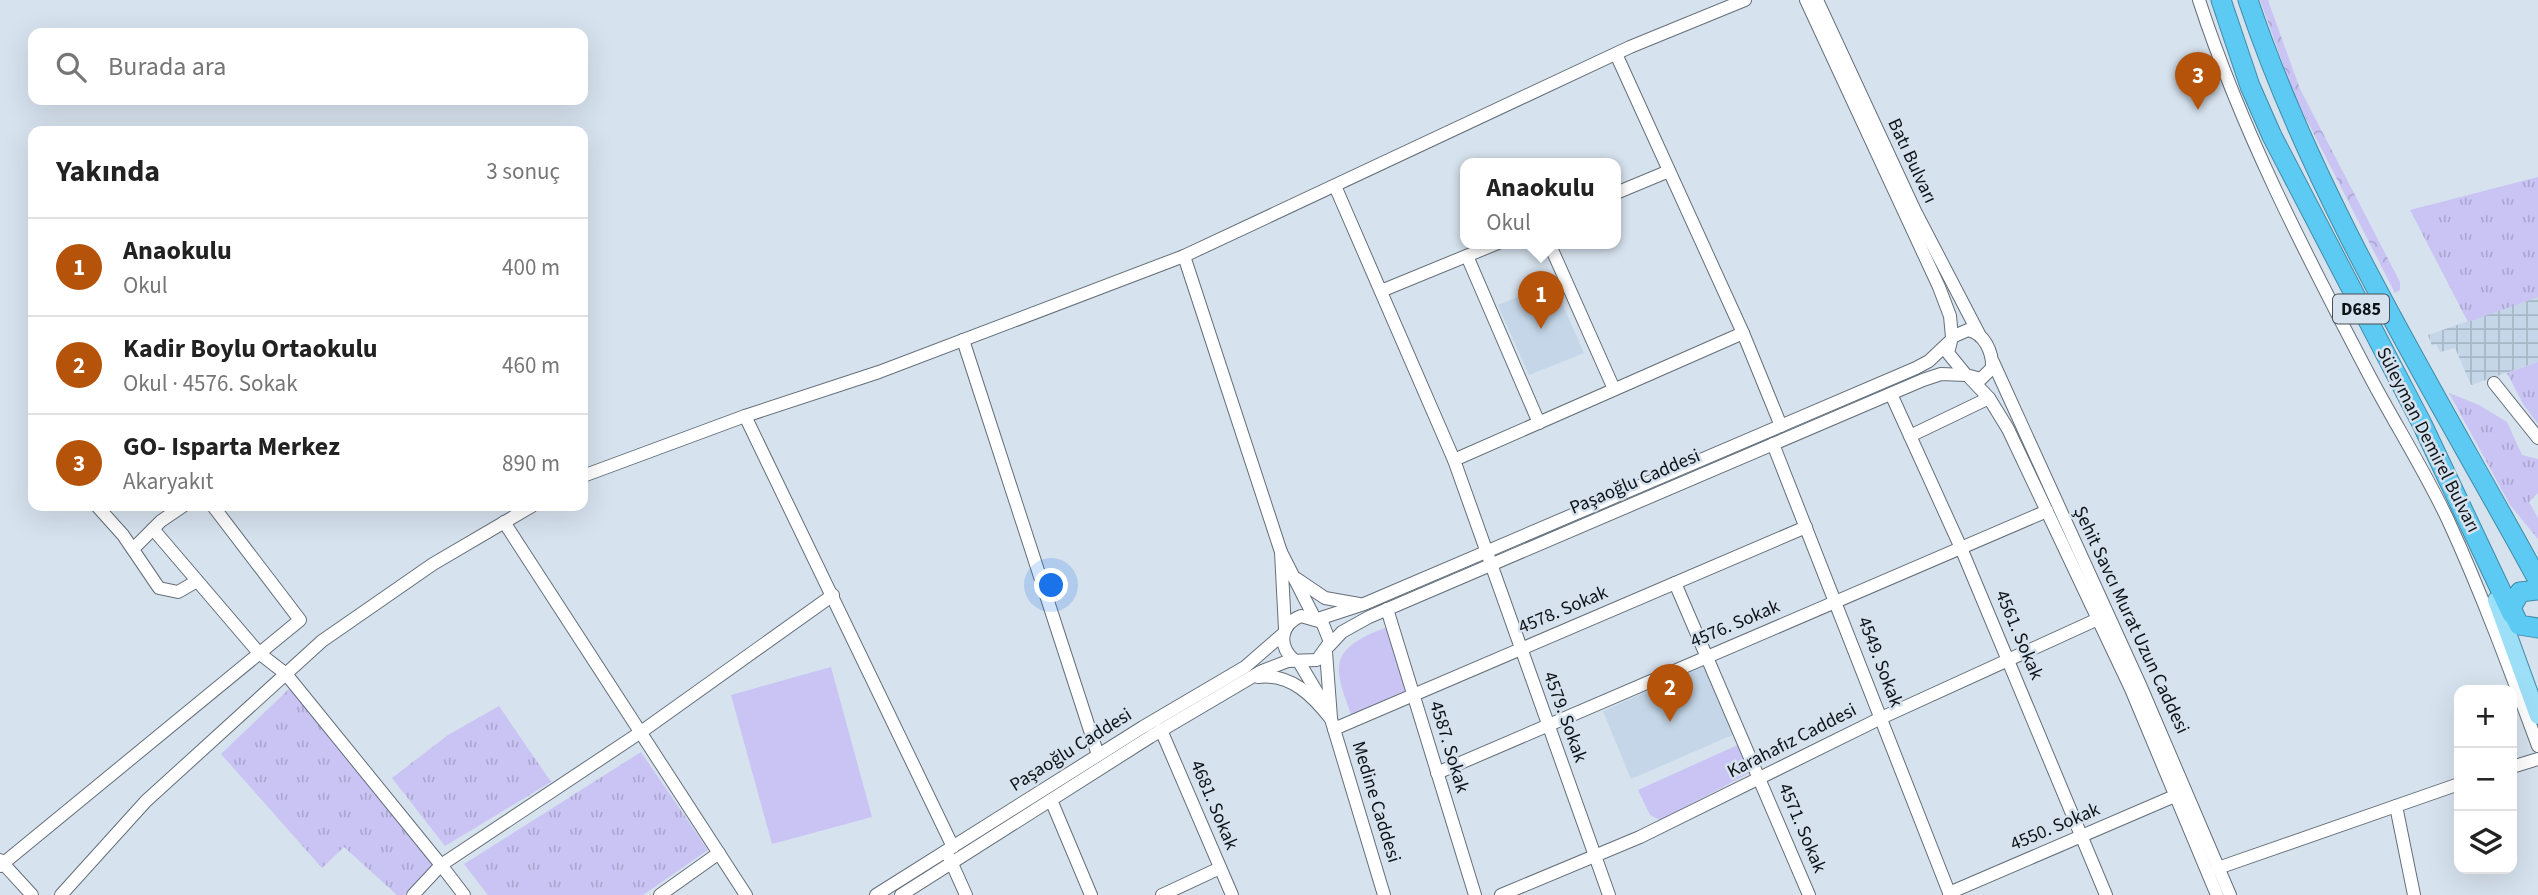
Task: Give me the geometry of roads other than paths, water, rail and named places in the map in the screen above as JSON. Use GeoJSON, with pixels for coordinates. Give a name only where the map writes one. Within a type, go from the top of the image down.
{"type":"FeatureCollection","features":[{"type":"Feature","properties":{"kind":"highway","name":"Süleyman Demirel Bulvarı"},"geometry":{"type":"LineString","coordinates":[[2221,0],[2250,86],[2272,136],[2442,464],[2514,617]]}},
{"type":"Feature","properties":{"kind":"highway","name":"Süleyman Demirel Bulvarı"},"geometry":{"type":"LineString","coordinates":[[2248,0],[2271,70],[2298,128],[2411,350],[2503,517],[2537,587]]}},
{"type":"Feature","properties":{"kind":"highway"},"geometry":{"type":"LineString","coordinates":[[2503,517],[2538,551]]}},
{"type":"Feature","properties":{"kind":"highway","name":"D685"},"geometry":{"type":"LineString","coordinates":[[2514,617],[2516,596],[2537,587]]}},
{"type":"Feature","properties":{"kind":"highway"},"geometry":{"type":"LineString","coordinates":[[2514,617],[2525,628],[2538,628]]}},
{"type":"Feature","properties":{"kind":"main road"},"geometry":{"type":"LineString","coordinates":[[2389,362],[2493,592],[2538,716]]}},
{"type":"Feature","properties":{"kind":"main road"},"geometry":{"type":"LineString","coordinates":[[2514,617],[2538,684]]}},
{"type":"Feature","properties":{"kind":"street"},"geometry":{"type":"LineString","coordinates":[[588,474],[745,416],[879,372],[1184,256],[1616,54],[1745,0]]}},
{"type":"Feature","properties":{"kind":"street","name":"Batı Bulvarı"},"geometry":{"type":"LineString","coordinates":[[1806,0],[1939,288],[1950,316],[1951,339]]}},
{"type":"Feature","properties":{"kind":"street","name":"Batı Bulvarı"},"geometry":{"type":"LineString","coordinates":[[1817,0],[1921,223],[1979,334]]}},
{"type":"Feature","properties":{"kind":"street"},"geometry":{"type":"LineString","coordinates":[[2199,0],[2220,64],[2271,181],[2367,372],[2447,518],[2501,642],[2538,746]]}},
{"type":"Feature","properties":{"kind":"street"},"geometry":{"type":"LineString","coordinates":[[1616,54],[1743,332],[1781,426]]}},
{"type":"Feature","properties":{"kind":"street"},"geometry":{"type":"LineString","coordinates":[[1621,191],[1669,171]]}},
{"type":"Feature","properties":{"kind":"street","name":"4579. Sokak"},"geometry":{"type":"LineString","coordinates":[[1335,186],[1454,460],[1484,553],[1609,895]]}},
{"type":"Feature","properties":{"kind":"street"},"geometry":{"type":"LineString","coordinates":[[1381,291],[1484,249]]}},
{"type":"Feature","properties":{"kind":"street"},"geometry":{"type":"LineString","coordinates":[[1552,249],[1614,389]]}},
{"type":"Feature","properties":{"kind":"street"},"geometry":{"type":"LineString","coordinates":[[1184,256],[1281,552],[1316,618],[1327,628],[1327,649],[1317,660],[1296,661],[1283,648],[1281,552]]}},
{"type":"Feature","properties":{"kind":"street"},"geometry":{"type":"LineString","coordinates":[[1468,256],[1539,423]]}},
{"type":"Feature","properties":{"kind":"street"},"geometry":{"type":"LineString","coordinates":[[1962,331],[1979,334],[1993,362],[1985,376],[1968,377],[1951,358],[1951,339],[1962,331]]}},
{"type":"Feature","properties":{"kind":"street"},"geometry":{"type":"LineString","coordinates":[[1454,460],[1743,332]]}},
{"type":"Feature","properties":{"kind":"street","name":"Paşaoğlu Caddesi"},"geometry":{"type":"LineString","coordinates":[[1316,618],[1364,604],[1923,365],[1951,339]]}},
{"type":"Feature","properties":{"kind":"street"},"geometry":{"type":"LineString","coordinates":[[963,340],[1098,755]]}},
{"type":"Feature","properties":{"kind":"street","name":"Şehit Savcı Murat Uzun Caddesi"},"geometry":{"type":"LineString","coordinates":[[1993,362],[2141,687],[2230,895]]}},
{"type":"Feature","properties":{"kind":"street","name":"Paşaoğlu Caddesi"},"geometry":{"type":"LineString","coordinates":[[1327,649],[1352,626],[1387,609],[1773,444],[1932,377],[1949,373],[1968,377]]}},
{"type":"Feature","properties":{"kind":"street","name":"Şehit Savcı Murat Uzun Caddesi"},"geometry":{"type":"LineString","coordinates":[[1968,377],[1989,398],[2008,429],[2177,795],[2217,895]]}},
{"type":"Feature","properties":{"kind":"street"},"geometry":{"type":"LineString","coordinates":[[2494,383],[2538,438]]}},
{"type":"Feature","properties":{"kind":"street","name":"4561. Sokak"},"geometry":{"type":"LineString","coordinates":[[1891,394],[1962,548],[2106,895]]}},
{"type":"Feature","properties":{"kind":"street"},"geometry":{"type":"LineString","coordinates":[[1910,436],[1989,398]]}},
{"type":"Feature","properties":{"kind":"street"},"geometry":{"type":"LineString","coordinates":[[745,416],[833,595],[966,895]]}},
{"type":"Feature","properties":{"kind":"street","name":"4549. Sokak"},"geometry":{"type":"LineString","coordinates":[[1773,444],[1949,894]]}},
{"type":"Feature","properties":{"kind":"street"},"geometry":{"type":"LineString","coordinates":[[101,511],[163,591],[178,592],[197,581]]}},
{"type":"Feature","properties":{"kind":"street"},"geometry":{"type":"LineString","coordinates":[[133,549],[176,511]]}},
{"type":"Feature","properties":{"kind":"street"},"geometry":{"type":"LineString","coordinates":[[32,895],[1,863],[300,620],[217,511]]}},
{"type":"Feature","properties":{"kind":"street"},"geometry":{"type":"LineString","coordinates":[[61,895],[146,801],[322,641],[411,580],[524,511]]}},
{"type":"Feature","properties":{"kind":"street","name":"4576. Sokak"},"geometry":{"type":"LineString","coordinates":[[1437,773],[2047,511]]}},
{"type":"Feature","properties":{"kind":"street"},"geometry":{"type":"LineString","coordinates":[[505,522],[746,895]]}},
{"type":"Feature","properties":{"kind":"street","name":"4578. Sokak"},"geometry":{"type":"LineString","coordinates":[[1333,724],[1413,695],[1806,527]]}},
{"type":"Feature","properties":{"kind":"street"},"geometry":{"type":"LineString","coordinates":[[153,529],[259,653],[286,674],[464,895]]}},
{"type":"Feature","properties":{"kind":"street"},"geometry":{"type":"LineString","coordinates":[[1292,573],[1308,589],[1325,598],[1364,604]]}},
{"type":"Feature","properties":{"kind":"street","name":"4571. Sokak"},"geometry":{"type":"LineString","coordinates":[[1675,583],[1809,895]]}},
{"type":"Feature","properties":{"kind":"street"},"geometry":{"type":"LineString","coordinates":[[413,895],[441,865],[641,732],[833,595]]}},
{"type":"Feature","properties":{"kind":"street","name":"4587. Sokak"},"geometry":{"type":"LineString","coordinates":[[1387,609],[1475,895]]}},
{"type":"Feature","properties":{"kind":"street"},"geometry":{"type":"LineString","coordinates":[[1284,632],[1293,619],[1316,618]]}},
{"type":"Feature","properties":{"kind":"street","name":"Karahafız Caddesi"},"geometry":{"type":"LineString","coordinates":[[1501,895],[1595,856],[1760,779],[1881,718],[2098,619]]}},
{"type":"Feature","properties":{"kind":"street","name":"Paşaoğlu Caddesi"},"geometry":{"type":"LineString","coordinates":[[901,895],[950,854],[1098,755],[1245,667],[1284,632]]}},
{"type":"Feature","properties":{"kind":"street","name":"Medine Caddesi"},"geometry":{"type":"LineString","coordinates":[[1327,649],[1333,724],[1384,895]]}},
{"type":"Feature","properties":{"kind":"street","name":"Paşaoğlu Caddesi"},"geometry":{"type":"LineString","coordinates":[[876,895],[1051,800],[1161,730],[1250,678],[1296,661]]}},
{"type":"Feature","properties":{"kind":"street","name":"Medine Caddesi"},"geometry":{"type":"LineString","coordinates":[[1296,661],[1333,724]]}},
{"type":"Feature","properties":{"kind":"street"},"geometry":{"type":"LineString","coordinates":[[1250,678],[1271,676],[1286,679],[1312,697],[1333,724]]}},
{"type":"Feature","properties":{"kind":"street","name":"4681. Sokak"},"geometry":{"type":"LineString","coordinates":[[1161,730],[1232,895]]}},
{"type":"Feature","properties":{"kind":"street"},"geometry":{"type":"LineString","coordinates":[[2517,765],[2538,759]]}},
{"type":"Feature","properties":{"kind":"street"},"geometry":{"type":"LineString","coordinates":[[2218,867],[2454,786]]}},
{"type":"Feature","properties":{"kind":"street","name":"4550. Sokak"},"geometry":{"type":"LineString","coordinates":[[1949,894],[2177,795]]}},
{"type":"Feature","properties":{"kind":"street"},"geometry":{"type":"LineString","coordinates":[[1051,800],[1091,895]]}},
{"type":"Feature","properties":{"kind":"street"},"geometry":{"type":"LineString","coordinates":[[2396,806],[2414,895]]}},
{"type":"Feature","properties":{"kind":"street"},"geometry":{"type":"LineString","coordinates":[[660,895],[719,853]]}},
{"type":"Feature","properties":{"kind":"street"},"geometry":{"type":"LineString","coordinates":[[1162,895],[1220,868]]}},
{"type":"Feature","properties":{"kind":"place","name":"GO- Isparta Merkez"},"geometry":{"type":"Point","coordinates":[2198,110]}},
{"type":"Feature","properties":{"kind":"place","name":"Anaokulu"},"geometry":{"type":"Point","coordinates":[1541,329]}},
{"type":"Feature","properties":{"kind":"place","name":"Kadir Boylu Ortaokulu"},"geometry":{"type":"Point","coordinates":[1670,722]}}]}
